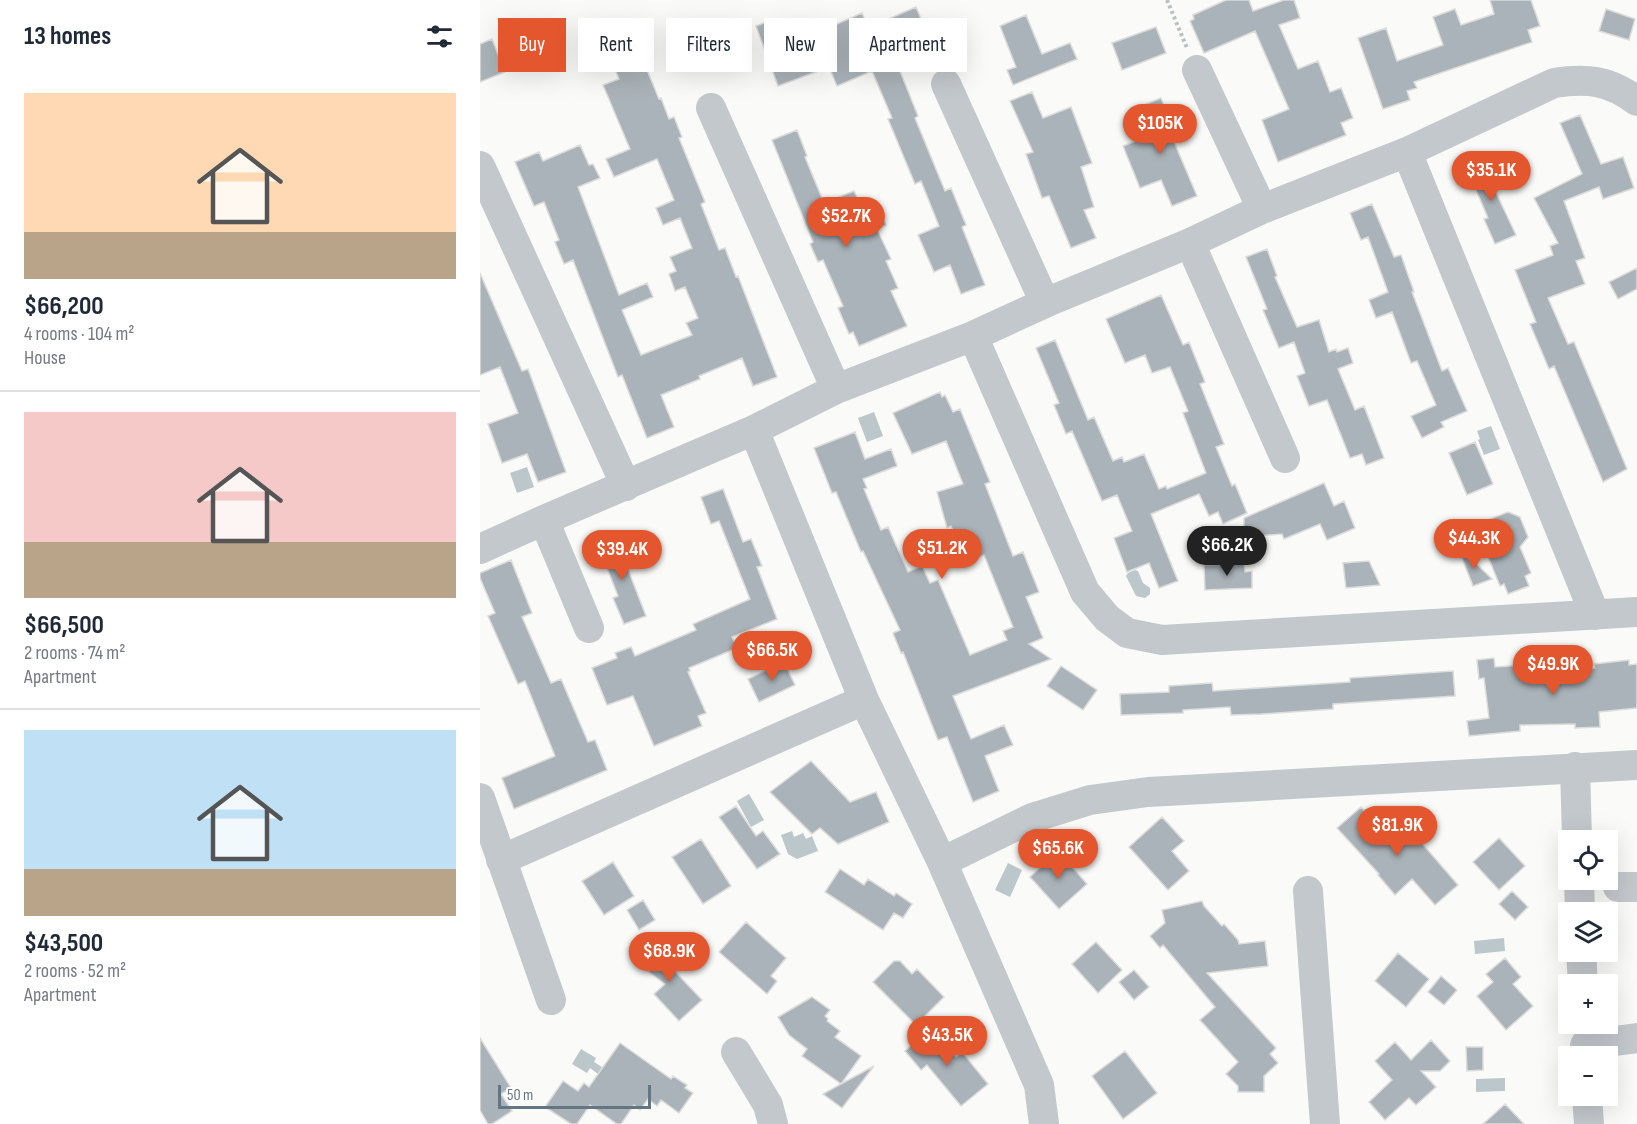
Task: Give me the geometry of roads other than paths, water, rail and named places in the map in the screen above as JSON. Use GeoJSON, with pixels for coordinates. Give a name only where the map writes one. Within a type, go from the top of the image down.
{"type":"FeatureCollection","features":[{"type":"Feature","properties":{"kind":"street"},"geometry":{"type":"LineString","coordinates":[[1197,70],[1262,209]]}},
{"type":"Feature","properties":{"kind":"street"},"geometry":{"type":"LineString","coordinates":[[480,549],[754,430],[836,389],[973,336],[1045,303],[1190,243],[1262,209],[1407,152],[1554,83],[1577,80],[1599,81],[1625,92],[1637,101]]}},
{"type":"Feature","properties":{"kind":"street"},"geometry":{"type":"LineString","coordinates":[[946,84],[1045,303]]}},
{"type":"Feature","properties":{"kind":"street"},"geometry":{"type":"LineString","coordinates":[[711,108],[836,389]]}},
{"type":"Feature","properties":{"kind":"street"},"geometry":{"type":"LineString","coordinates":[[1407,152],[1595,615]]}},
{"type":"Feature","properties":{"kind":"street"},"geometry":{"type":"LineString","coordinates":[[480,166],[626,486]]}},
{"type":"Feature","properties":{"kind":"street"},"geometry":{"type":"LineString","coordinates":[[1190,243],[1285,458]]}},
{"type":"Feature","properties":{"kind":"street"},"geometry":{"type":"LineString","coordinates":[[973,336],[1085,592],[1107,618],[1127,633],[1162,640],[1637,612]]}},
{"type":"Feature","properties":{"kind":"street"},"geometry":{"type":"LineString","coordinates":[[754,430],[864,700],[942,862],[1039,1085],[1044,1124]]}},
{"type":"Feature","properties":{"kind":"street"},"geometry":{"type":"LineString","coordinates":[[543,520],[589,628]]}},
{"type":"Feature","properties":{"kind":"street"},"geometry":{"type":"LineString","coordinates":[[501,860],[864,700]]}},
{"type":"Feature","properties":{"kind":"street"},"geometry":{"type":"LineString","coordinates":[[942,862],[1032,818],[1090,800],[1148,792],[1637,765]]}},
{"type":"Feature","properties":{"kind":"street"},"geometry":{"type":"LineString","coordinates":[[1575,767],[1577,830]]}},
{"type":"Feature","properties":{"kind":"street"},"geometry":{"type":"LineString","coordinates":[[480,798],[551,1000]]}},
{"type":"Feature","properties":{"kind":"street"},"geometry":{"type":"LineString","coordinates":[[1308,891],[1325,1124]]}},
{"type":"Feature","properties":{"kind":"street"},"geometry":{"type":"LineString","coordinates":[[1585,1041],[1637,1038]]}},
{"type":"Feature","properties":{"kind":"street"},"geometry":{"type":"LineString","coordinates":[[736,1052],[768,1106],[773,1124]]}},
{"type":"Feature","properties":{"kind":"street"},"geometry":{"type":"LineString","coordinates":[[1588,1106],[1589,1124]]}}]}
